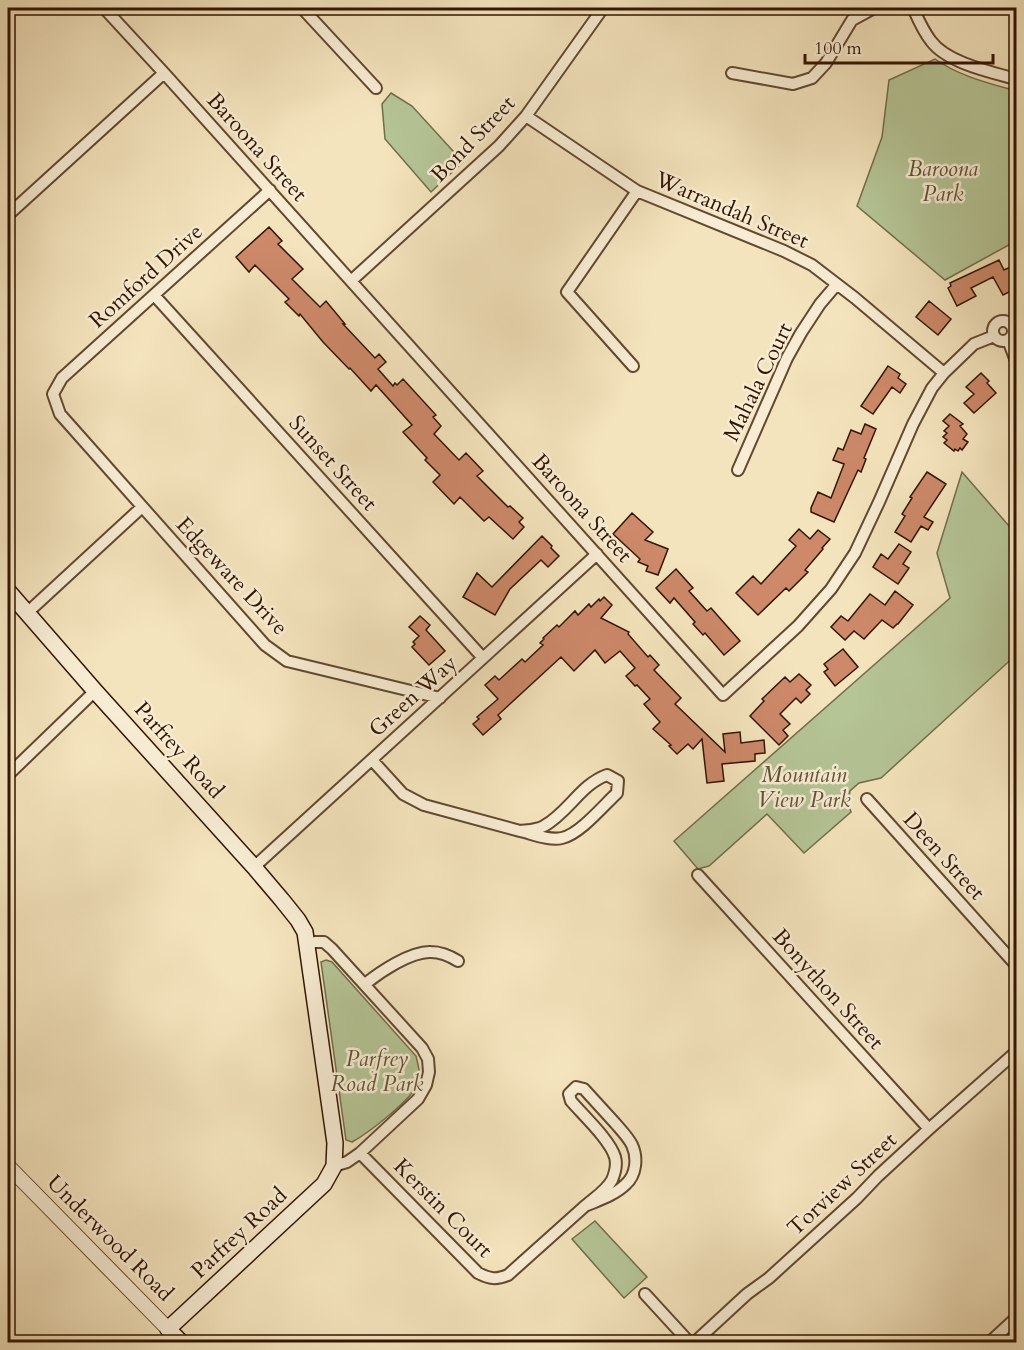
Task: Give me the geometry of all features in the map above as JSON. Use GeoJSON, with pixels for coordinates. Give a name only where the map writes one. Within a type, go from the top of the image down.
{"type":"FeatureCollection","features":[{"type":"Feature","properties":{"kind":"main road","name":"Parfrey Road"},"geometry":{"type":"LineString","coordinates":[[8,591],[254,867],[298,920],[305,932],[334,1143],[334,1166],[324,1184],[168,1329]]}},
{"type":"Feature","properties":{"kind":"main road","name":"Underwood Road"},"geometry":{"type":"LineString","coordinates":[[168,1329],[180,1342]]}},
{"type":"Feature","properties":{"kind":"street","name":"Baroona Street"},"geometry":{"type":"LineString","coordinates":[[104,8],[723,695],[798,626],[831,589],[855,553],[919,410],[944,373],[974,344],[994,336],[993,329],[996,323],[1003,321],[1014,325],[1013,334],[1008,340]]}},
{"type":"Feature","properties":{"kind":"street"},"geometry":{"type":"LineString","coordinates":[[302,8],[376,88]]}},
{"type":"Feature","properties":{"kind":"street","name":"Bond Street"},"geometry":{"type":"LineString","coordinates":[[351,281],[499,146],[526,116],[603,8]]}},
{"type":"Feature","properties":{"kind":"street"},"geometry":{"type":"LineString","coordinates":[[732,73],[793,84],[812,78],[826,63],[852,20],[874,8]]}},
{"type":"Feature","properties":{"kind":"street"},"geometry":{"type":"LineString","coordinates":[[913,8],[932,43],[945,53],[968,66],[1016,77]]}},
{"type":"Feature","properties":{"kind":"street"},"geometry":{"type":"LineString","coordinates":[[8,215],[164,73]]}},
{"type":"Feature","properties":{"kind":"street","name":"Warrandah Street"},"geometry":{"type":"LineString","coordinates":[[526,116],[637,191],[784,251],[812,265],[944,373]]}},
{"type":"Feature","properties":{"kind":"street","name":"Romford Drive"},"geometry":{"type":"LineString","coordinates":[[53,394],[62,378],[270,190]]}},
{"type":"Feature","properties":{"kind":"street"},"geometry":{"type":"LineString","coordinates":[[633,366],[567,292],[637,191]]}},
{"type":"Feature","properties":{"kind":"street","name":"Mahala Court"},"geometry":{"type":"LineString","coordinates":[[738,470],[787,358],[807,323],[837,284]]}},
{"type":"Feature","properties":{"kind":"street","name":"Sunset Street"},"geometry":{"type":"LineString","coordinates":[[154,295],[483,658]]}},
{"type":"Feature","properties":{"kind":"street"},"geometry":{"type":"LineString","coordinates":[[994,336],[1000,341],[1008,340],[1017,361]]}},
{"type":"Feature","properties":{"kind":"street","name":"Edgeware Drive"},"geometry":{"type":"LineString","coordinates":[[53,394],[60,414],[265,645],[287,661],[440,698]]}},
{"type":"Feature","properties":{"kind":"street"},"geometry":{"type":"LineString","coordinates":[[27,613],[142,507]]}},
{"type":"Feature","properties":{"kind":"street","name":"Green Way"},"geometry":{"type":"LineString","coordinates":[[254,867],[597,554]]}},
{"type":"Feature","properties":{"kind":"street"},"geometry":{"type":"LineString","coordinates":[[8,775],[95,691]]}},
{"type":"Feature","properties":{"kind":"street"},"geometry":{"type":"LineString","coordinates":[[372,760],[403,794],[424,805],[520,831],[547,838],[561,838],[576,833],[617,793],[618,781],[607,775],[596,778],[542,828],[520,831]]}},
{"type":"Feature","properties":{"kind":"street","name":"Deen Street"},"geometry":{"type":"LineString","coordinates":[[867,799],[1017,965]]}},
{"type":"Feature","properties":{"kind":"street","name":"Bonython Street"},"geometry":{"type":"LineString","coordinates":[[698,875],[929,1129]]}},
{"type":"Feature","properties":{"kind":"street","name":"Parfrey Road"},"geometry":{"type":"LineString","coordinates":[[306,945],[324,942],[422,1048],[428,1059],[429,1072],[426,1085],[418,1099],[360,1153],[347,1162],[334,1166]]}},
{"type":"Feature","properties":{"kind":"street"},"geometry":{"type":"LineString","coordinates":[[365,984],[385,969],[416,954],[430,952],[445,954],[458,961]]}},
{"type":"Feature","properties":{"kind":"street","name":"Torview Street"},"geometry":{"type":"LineString","coordinates":[[695,1342],[747,1294],[769,1278],[929,1129],[1017,1052]]}},
{"type":"Feature","properties":{"kind":"street","name":"Kerstin Court"},"geometry":{"type":"LineString","coordinates":[[360,1153],[478,1273],[497,1279],[508,1275],[585,1206],[605,1189],[615,1172],[616,1164],[612,1150],[571,1101],[569,1094],[576,1087],[584,1089],[622,1131],[632,1144],[636,1161],[628,1183],[618,1191],[585,1206]]}},
{"type":"Feature","properties":{"kind":"street","name":"Underwood Road"},"geometry":{"type":"LineString","coordinates":[[8,1166],[168,1329]]}},
{"type":"Feature","properties":{"kind":"street"},"geometry":{"type":"LineString","coordinates":[[645,1294],[689,1342]]}},
{"type":"Feature","properties":{"kind":"street"},"geometry":{"type":"LineString","coordinates":[[990,1342],[1017,1318]]}},
{"type":"Feature","properties":{"kind":"green space","name":"Baroona Park"},"geometry":{"type":"Polygon","coordinates":[[[935,59],[984,82],[1016,91],[1016,241],[945,280],[857,206],[882,137],[889,80],[935,59]]]}},
{"type":"Feature","properties":{"kind":"green space"},"geometry":{"type":"Polygon","coordinates":[[[391,93],[412,106],[463,162],[431,192],[385,139],[382,104],[391,93]]]}},
{"type":"Feature","properties":{"kind":"green space","name":"Mountain View Park"},"geometry":{"type":"Polygon","coordinates":[[[962,472],[1016,534],[1016,655],[881,778],[859,783],[850,791],[848,803],[851,812],[804,853],[767,814],[709,866],[698,869],[674,841],[950,598],[937,553],[962,472]]]}},
{"type":"Feature","properties":{"kind":"green space","name":"Parfrey Road Park"},"geometry":{"type":"Polygon","coordinates":[[[326,960],[332,962],[416,1056],[419,1069],[418,1083],[408,1098],[368,1132],[352,1142],[346,1140],[321,962],[326,960]]]}},
{"type":"Feature","properties":{"kind":"green space"},"geometry":{"type":"Polygon","coordinates":[[[595,1221],[647,1277],[624,1298],[572,1239],[595,1221]]]}},
{"type":"Feature","properties":{"kind":"building"},"geometry":{"type":"Polygon","coordinates":[[[269,227],[282,241],[278,244],[303,269],[292,279],[320,307],[326,301],[345,324],[343,324],[375,358],[379,354],[386,362],[378,369],[393,386],[403,379],[436,415],[433,417],[441,426],[434,434],[459,460],[466,453],[483,471],[477,476],[508,507],[510,506],[523,518],[519,522],[524,527],[513,539],[489,517],[484,521],[460,497],[454,504],[433,482],[440,475],[403,432],[412,425],[376,385],[371,391],[349,369],[300,314],[299,316],[285,302],[289,299],[255,265],[249,272],[236,257],[269,227]]]}},
{"type":"Feature","properties":{"kind":"building"},"geometry":{"type":"Polygon","coordinates":[[[999,260],[1004,270],[1017,264],[1017,288],[1003,295],[993,277],[971,288],[976,296],[957,306],[948,288],[951,286],[950,283],[999,260]]]}},
{"type":"Feature","properties":{"kind":"building"},"geometry":{"type":"Polygon","coordinates":[[[929,301],[951,319],[938,335],[916,317],[929,301]]]}},
{"type":"Feature","properties":{"kind":"building"},"geometry":{"type":"Polygon","coordinates":[[[888,366],[900,374],[898,378],[906,384],[900,393],[892,387],[873,414],[861,406],[888,366]]]}},
{"type":"Feature","properties":{"kind":"building"},"geometry":{"type":"Polygon","coordinates":[[[981,373],[996,393],[974,413],[964,403],[974,394],[966,387],[981,373]]]}},
{"type":"Feature","properties":{"kind":"building"},"geometry":{"type":"Polygon","coordinates":[[[950,414],[963,424],[960,426],[967,434],[963,439],[968,442],[962,450],[960,448],[954,451],[944,443],[947,440],[943,437],[947,433],[944,431],[949,426],[943,421],[950,414]]]}},
{"type":"Feature","properties":{"kind":"building"},"geometry":{"type":"Polygon","coordinates":[[[865,424],[876,429],[861,472],[858,470],[834,522],[811,512],[818,492],[831,498],[844,464],[833,460],[838,448],[843,450],[851,430],[861,434],[865,424]]]}},
{"type":"Feature","properties":{"kind":"building"},"geometry":{"type":"Polygon","coordinates":[[[927,472],[946,484],[924,517],[933,522],[928,530],[921,526],[911,542],[895,532],[905,516],[902,514],[912,498],[910,497],[927,472]]]}},
{"type":"Feature","properties":{"kind":"building"},"geometry":{"type":"Polygon","coordinates":[[[632,513],[653,532],[645,540],[668,549],[658,575],[646,571],[648,566],[638,562],[640,559],[613,534],[632,513]]]}},
{"type":"Feature","properties":{"kind":"building"},"geometry":{"type":"Polygon","coordinates":[[[799,529],[810,539],[818,530],[830,539],[805,570],[808,572],[789,591],[786,588],[758,615],[736,593],[753,576],[761,584],[796,546],[789,540],[799,529]]]}},
{"type":"Feature","properties":{"kind":"building"},"geometry":{"type":"Polygon","coordinates":[[[542,536],[559,556],[548,567],[541,560],[510,589],[495,615],[463,597],[477,573],[492,587],[542,536]]]}},
{"type":"Feature","properties":{"kind":"building"},"geometry":{"type":"Polygon","coordinates":[[[899,544],[911,552],[903,564],[909,568],[898,584],[873,567],[881,554],[888,559],[899,544]]]}},
{"type":"Feature","properties":{"kind":"building"},"geometry":{"type":"Polygon","coordinates":[[[676,569],[693,588],[689,591],[707,611],[711,608],[740,641],[724,655],[705,633],[703,635],[693,624],[695,622],[674,598],[670,603],[656,588],[676,569]]]}},
{"type":"Feature","properties":{"kind":"building"},"geometry":{"type":"Polygon","coordinates":[[[895,591],[913,605],[893,628],[882,620],[864,639],[854,631],[845,640],[831,627],[841,616],[848,621],[870,594],[885,605],[895,591]]]}},
{"type":"Feature","properties":{"kind":"building"},"geometry":{"type":"Polygon","coordinates":[[[604,597],[612,605],[601,618],[629,632],[628,634],[648,657],[650,655],[659,665],[654,670],[681,698],[675,704],[725,752],[723,734],[740,732],[741,743],[764,740],[765,753],[755,754],[755,761],[722,764],[724,781],[707,783],[702,739],[693,749],[688,744],[677,754],[669,746],[671,745],[653,729],[660,722],[644,704],[650,699],[626,676],[635,668],[620,651],[605,663],[595,650],[574,671],[561,657],[498,715],[501,719],[483,735],[473,724],[479,719],[477,717],[498,699],[485,685],[495,676],[499,680],[522,659],[525,662],[543,645],[540,643],[543,638],[557,625],[559,627],[575,611],[578,615],[589,604],[591,607],[604,597]]]}},
{"type":"Feature","properties":{"kind":"building"},"geometry":{"type":"Polygon","coordinates":[[[420,616],[430,625],[426,630],[445,651],[429,665],[412,647],[415,644],[413,642],[419,636],[409,627],[420,616]]]}},
{"type":"Feature","properties":{"kind":"building"},"geometry":{"type":"Polygon","coordinates":[[[843,649],[858,667],[835,686],[824,672],[828,669],[824,664],[843,649]]]}},
{"type":"Feature","properties":{"kind":"building"},"geometry":{"type":"Polygon","coordinates":[[[799,674],[811,685],[806,690],[810,694],[801,703],[796,698],[780,714],[790,724],[783,730],[788,736],[779,745],[750,716],[764,701],[762,699],[785,677],[790,682],[799,674]]]}}]}
